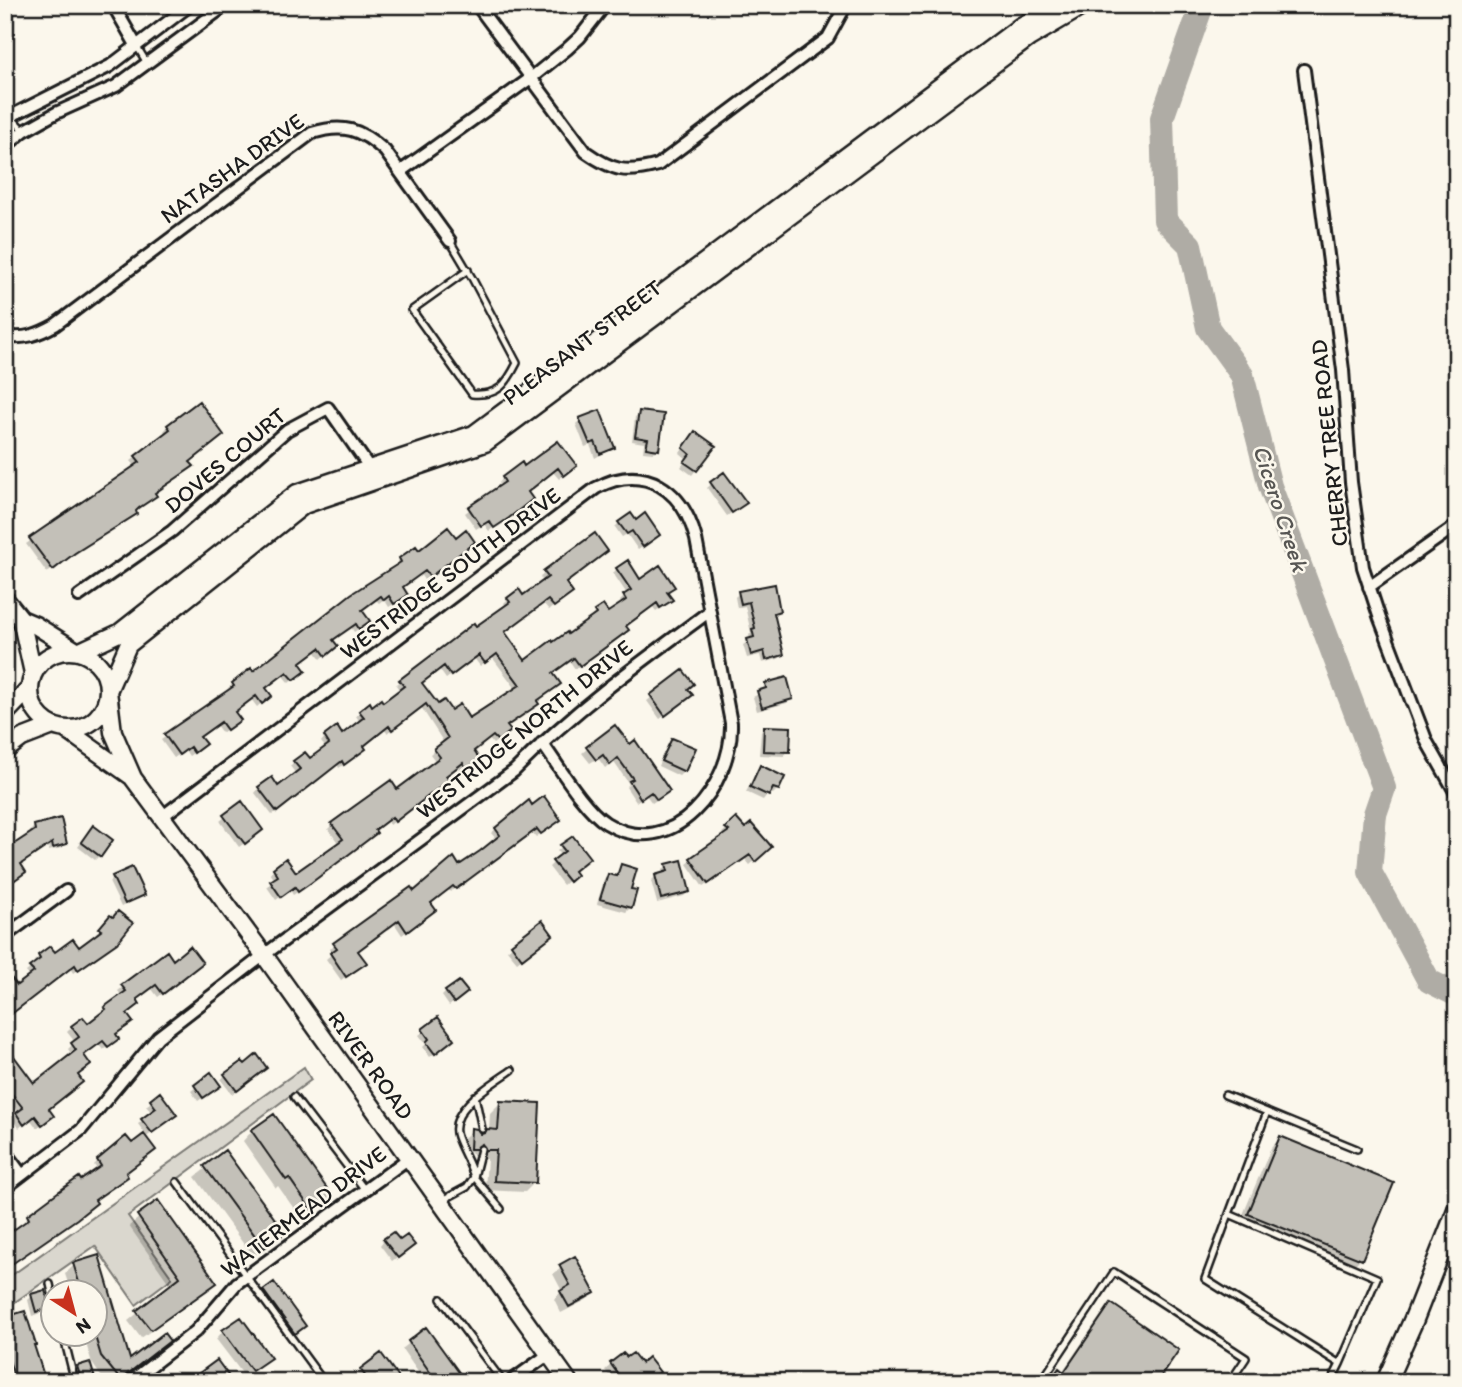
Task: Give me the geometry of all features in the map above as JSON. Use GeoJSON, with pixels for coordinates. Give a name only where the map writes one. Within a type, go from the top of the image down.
{"type":"FeatureCollection","features":[{"type":"Feature","properties":{"kind":"main road","name":"PLEASANT STREET"},"geometry":{"type":"LineString","coordinates":[[108,691],[128,645],[304,505],[474,434],[1010,34],[1057,5]]}},
{"type":"Feature","properties":{"kind":"main road","name":"PLEASANT STREET"},"geometry":{"type":"LineString","coordinates":[[78,652],[120,633],[297,493],[371,476],[485,443],[1029,38],[1085,5]]}},
{"type":"Feature","properties":{"kind":"main road"},"geometry":{"type":"LineString","coordinates":[[5,599],[21,619],[90,657],[100,666],[108,691],[106,704],[90,723],[78,729],[59,728],[22,738],[5,751]]}},
{"type":"Feature","properties":{"kind":"main road"},"geometry":{"type":"LineString","coordinates":[[21,619],[34,710],[42,719],[59,728]]}},
{"type":"Feature","properties":{"kind":"main road"},"geometry":{"type":"LineString","coordinates":[[5,714],[31,681],[41,662],[52,654],[65,650],[78,652]]}},
{"type":"Feature","properties":{"kind":"main road","name":"RIVER ROAD"},"geometry":{"type":"LineString","coordinates":[[108,691],[113,733],[133,778],[264,955],[569,1382]]}},
{"type":"Feature","properties":{"kind":"main road","name":"RIVER ROAD"},"geometry":{"type":"LineString","coordinates":[[59,728],[133,778]]}},
{"type":"Feature","properties":{"kind":"main road"},"geometry":{"type":"LineString","coordinates":[[1386,1382],[1457,1210]]}},
{"type":"Feature","properties":{"kind":"street"},"geometry":{"type":"LineString","coordinates":[[113,5],[136,45]]}},
{"type":"Feature","properties":{"kind":"street"},"geometry":{"type":"LineString","coordinates":[[7,115],[110,66],[190,5]]}},
{"type":"Feature","properties":{"kind":"street"},"geometry":{"type":"LineString","coordinates":[[5,148],[24,131],[56,113],[116,86],[226,5]]}},
{"type":"Feature","properties":{"kind":"street"},"geometry":{"type":"LineString","coordinates":[[477,5],[586,152],[607,166],[637,171],[657,165],[828,37],[846,5]]}},
{"type":"Feature","properties":{"kind":"street"},"geometry":{"type":"LineString","coordinates":[[401,171],[531,78],[580,37],[605,5]]}},
{"type":"Feature","properties":{"kind":"street","name":"CHERRY TREE ROAD"},"geometry":{"type":"LineString","coordinates":[[1304,70],[1343,370],[1351,482],[1363,567],[1427,742],[1457,795]]}},
{"type":"Feature","properties":{"kind":"street","name":"NATASHA DRIVE"},"geometry":{"type":"LineString","coordinates":[[5,336],[25,337],[55,325],[312,133],[330,127],[358,132],[385,151],[450,241]]}},
{"type":"Feature","properties":{"kind":"street","name":"DOVES COURT"},"geometry":{"type":"LineString","coordinates":[[79,596],[172,531],[287,430],[328,408],[371,476]]}},
{"type":"Feature","properties":{"kind":"street","name":"WESTRIDGE SOUTH DRIVE"},"geometry":{"type":"LineString","coordinates":[[163,816],[596,488],[610,481],[626,478],[654,482],[667,489],[684,507],[692,522],[696,539],[731,723],[732,739],[718,779],[698,810],[672,828],[654,834],[620,831],[591,810],[542,743]]}},
{"type":"Feature","properties":{"kind":"street"},"geometry":{"type":"LineString","coordinates":[[1369,587],[1457,525]]}},
{"type":"Feature","properties":{"kind":"street","name":"WESTRIDGE NORTH DRIVE"},"geometry":{"type":"LineString","coordinates":[[5,1188],[81,1130],[158,1037],[264,955],[514,771],[542,743],[613,682],[710,611]]}},
{"type":"Feature","properties":{"kind":"street"},"geometry":{"type":"LineString","coordinates":[[5,936],[66,891]]}},
{"type":"Feature","properties":{"kind":"street"},"geometry":{"type":"LineString","coordinates":[[5,1152],[22,1175]]}},
{"type":"Feature","properties":{"kind":"street","name":"WATERMEAD DRIVE"},"geometry":{"type":"LineString","coordinates":[[130,1382],[196,1331],[237,1283],[409,1158]]}},
{"type":"Feature","properties":{"kind":"street"},"geometry":{"type":"LineString","coordinates":[[510,1382],[549,1354]]}},
{"type":"Feature","properties":{"kind":"lane"},"geometry":{"type":"LineString","coordinates":[[136,45],[147,64]]}},
{"type":"Feature","properties":{"kind":"lane"},"geometry":{"type":"LineString","coordinates":[[7,115],[24,131]]}},
{"type":"Feature","properties":{"kind":"lane"},"geometry":{"type":"LineString","coordinates":[[450,241],[468,270],[517,363],[508,382],[488,395],[472,394],[412,310],[468,270]]}},
{"type":"Feature","properties":{"kind":"lane"},"geometry":{"type":"LineString","coordinates":[[501,1209],[474,1177],[455,1134],[460,1114],[475,1096],[512,1070]]}},
{"type":"Feature","properties":{"kind":"lane"},"geometry":{"type":"LineString","coordinates":[[1225,1095],[1357,1149]]}},
{"type":"Feature","properties":{"kind":"lane"},"geometry":{"type":"LineString","coordinates":[[475,1096],[482,1129]]}},
{"type":"Feature","properties":{"kind":"lane"},"geometry":{"type":"LineString","coordinates":[[295,1097],[365,1190]]}},
{"type":"Feature","properties":{"kind":"lane"},"geometry":{"type":"LineString","coordinates":[[1267,1112],[1205,1279],[1340,1364]]}},
{"type":"Feature","properties":{"kind":"lane"},"geometry":{"type":"LineString","coordinates":[[440,1201],[467,1187],[474,1177],[481,1149]]}},
{"type":"Feature","properties":{"kind":"lane"},"geometry":{"type":"LineString","coordinates":[[177,1182],[324,1382]]}},
{"type":"Feature","properties":{"kind":"lane"},"geometry":{"type":"LineString","coordinates":[[1229,1214],[1377,1278],[1331,1382]]}},
{"type":"Feature","properties":{"kind":"lane"},"geometry":{"type":"LineString","coordinates":[[1041,1382],[1114,1272],[1246,1358],[1230,1382]]}},
{"type":"Feature","properties":{"kind":"lane"},"geometry":{"type":"LineString","coordinates":[[441,1299],[503,1382]]}},
{"type":"Feature","properties":{"kind":"lane"},"geometry":{"type":"LineString","coordinates":[[66,1348],[75,1382]]}},
{"type":"Feature","properties":{"kind":"shaded area"},"geometry":{"type":"Polygon","coordinates":[[[304,1067],[311,1080],[128,1216],[172,1278],[136,1305],[95,1246],[49,1278],[38,1278],[38,1286],[5,1309],[5,1280],[304,1067]]]}},
{"type":"Feature","properties":{"kind":"building"},"geometry":{"type":"Polygon","coordinates":[[[199,401],[224,435],[190,462],[194,466],[155,493],[157,496],[139,508],[137,514],[53,570],[29,538],[140,462],[135,456],[170,429],[167,425],[199,401]]]}},
{"type":"Feature","properties":{"kind":"building"},"geometry":{"type":"Polygon","coordinates":[[[600,410],[615,448],[600,454],[595,442],[590,444],[579,418],[600,410]]]}},
{"type":"Feature","properties":{"kind":"building"},"geometry":{"type":"Polygon","coordinates":[[[639,411],[664,414],[659,450],[646,448],[648,439],[635,437],[639,411]]]}},
{"type":"Feature","properties":{"kind":"building"},"geometry":{"type":"Polygon","coordinates":[[[695,431],[716,446],[697,471],[684,462],[690,454],[683,448],[695,431]]]}},
{"type":"Feature","properties":{"kind":"building"},"geometry":{"type":"Polygon","coordinates":[[[558,441],[577,466],[564,476],[558,468],[528,492],[533,499],[494,528],[489,521],[481,526],[468,507],[505,482],[502,477],[522,462],[524,466],[558,441]]]}},
{"type":"Feature","properties":{"kind":"building"},"geometry":{"type":"Polygon","coordinates":[[[724,472],[747,503],[732,513],[710,482],[724,472]]]}},
{"type":"Feature","properties":{"kind":"building"},"geometry":{"type":"Polygon","coordinates":[[[631,513],[636,520],[645,513],[660,535],[643,547],[632,531],[627,534],[618,522],[631,513]]]}},
{"type":"Feature","properties":{"kind":"building"},"geometry":{"type":"Polygon","coordinates":[[[448,527],[456,537],[466,529],[475,542],[430,577],[425,571],[403,587],[408,595],[394,604],[389,596],[384,600],[381,596],[362,610],[370,621],[359,629],[356,624],[333,640],[338,646],[326,656],[320,648],[300,663],[306,671],[294,680],[287,672],[266,688],[272,696],[262,704],[256,696],[235,712],[241,720],[227,730],[221,722],[200,737],[206,744],[194,753],[190,747],[179,755],[164,734],[234,686],[232,683],[251,668],[253,671],[351,594],[401,562],[399,558],[416,546],[419,550],[448,527]]]}},
{"type":"Feature","properties":{"kind":"building"},"geometry":{"type":"Polygon","coordinates":[[[595,533],[608,551],[566,583],[573,593],[554,607],[548,600],[505,632],[525,660],[552,640],[553,642],[567,632],[568,634],[596,614],[594,611],[603,605],[608,612],[626,600],[623,595],[631,590],[616,568],[628,560],[640,579],[660,565],[675,587],[667,592],[673,600],[660,608],[657,603],[626,626],[629,630],[580,666],[574,658],[553,673],[561,684],[537,701],[539,704],[507,726],[511,731],[498,741],[493,736],[474,751],[480,760],[467,769],[463,763],[446,776],[449,780],[395,822],[392,817],[375,830],[377,833],[311,883],[298,892],[295,887],[281,897],[270,881],[278,876],[273,868],[286,858],[296,872],[343,839],[331,823],[391,780],[397,789],[440,757],[434,749],[448,738],[426,704],[392,730],[389,726],[364,746],[366,749],[344,765],[342,761],[277,812],[258,787],[272,777],[278,786],[300,769],[293,761],[305,752],[310,758],[329,744],[324,736],[337,726],[342,734],[364,717],[359,711],[370,702],[372,706],[381,699],[383,702],[404,686],[399,680],[474,623],[476,626],[510,602],[507,598],[519,589],[523,595],[548,577],[543,571],[595,533]],[[497,654],[485,663],[479,655],[451,676],[444,666],[422,683],[438,704],[444,700],[451,710],[460,704],[469,718],[520,685],[497,654]]]}},
{"type":"Feature","properties":{"kind":"building"},"geometry":{"type":"Polygon","coordinates":[[[775,584],[780,611],[774,613],[784,655],[766,660],[764,651],[751,655],[747,639],[754,637],[752,629],[755,628],[749,602],[741,604],[738,591],[775,584]]]}},
{"type":"Feature","properties":{"kind":"building"},"geometry":{"type":"Polygon","coordinates":[[[683,670],[694,684],[688,689],[693,695],[665,716],[650,695],[683,670]]]}},
{"type":"Feature","properties":{"kind":"building"},"geometry":{"type":"Polygon","coordinates":[[[787,677],[793,699],[762,708],[757,691],[766,688],[765,683],[787,677]]]}},
{"type":"Feature","properties":{"kind":"building"},"geometry":{"type":"Polygon","coordinates":[[[615,725],[630,744],[635,740],[670,791],[657,800],[651,792],[641,799],[629,781],[633,779],[618,758],[610,765],[603,755],[596,760],[586,747],[615,725]]]}},
{"type":"Feature","properties":{"kind":"building"},"geometry":{"type":"Polygon","coordinates":[[[764,726],[791,727],[790,752],[763,751],[764,726]]]}},
{"type":"Feature","properties":{"kind":"building"},"geometry":{"type":"Polygon","coordinates":[[[672,738],[696,748],[685,772],[661,761],[672,738]]]}},
{"type":"Feature","properties":{"kind":"building"},"geometry":{"type":"Polygon","coordinates":[[[760,765],[785,777],[779,790],[773,788],[769,796],[750,787],[760,765]]]}},
{"type":"Feature","properties":{"kind":"building"},"geometry":{"type":"Polygon","coordinates":[[[544,796],[561,820],[541,834],[537,829],[456,889],[453,886],[431,903],[436,910],[407,932],[399,920],[358,951],[367,963],[346,977],[330,953],[337,948],[333,943],[411,887],[414,891],[454,857],[459,865],[480,851],[500,835],[495,828],[529,800],[532,805],[544,796]]]}},
{"type":"Feature","properties":{"kind":"building"},"geometry":{"type":"Polygon","coordinates":[[[242,801],[263,830],[245,844],[223,815],[242,801]]]}},
{"type":"Feature","properties":{"kind":"building"},"geometry":{"type":"Polygon","coordinates":[[[61,818],[67,844],[53,848],[52,843],[21,864],[26,872],[5,887],[5,850],[35,830],[34,825],[61,818]]]}},
{"type":"Feature","properties":{"kind":"building"},"geometry":{"type":"Polygon","coordinates":[[[736,818],[745,828],[751,823],[772,847],[755,862],[750,855],[708,884],[690,858],[729,831],[725,828],[736,818]]]}},
{"type":"Feature","properties":{"kind":"building"},"geometry":{"type":"Polygon","coordinates":[[[93,825],[113,840],[101,857],[81,842],[93,825]]]}},
{"type":"Feature","properties":{"kind":"building"},"geometry":{"type":"Polygon","coordinates":[[[573,836],[590,858],[574,871],[577,875],[569,882],[552,861],[565,851],[560,845],[573,836]]]}},
{"type":"Feature","properties":{"kind":"building"},"geometry":{"type":"Polygon","coordinates":[[[682,860],[690,892],[661,899],[655,875],[668,871],[666,864],[682,860]]]}},
{"type":"Feature","properties":{"kind":"building"},"geometry":{"type":"Polygon","coordinates":[[[621,864],[637,869],[631,889],[637,890],[632,908],[600,899],[608,874],[617,876],[621,864]]]}},
{"type":"Feature","properties":{"kind":"building"},"geometry":{"type":"Polygon","coordinates":[[[132,867],[145,895],[125,904],[112,876],[132,867]]]}},
{"type":"Feature","properties":{"kind":"building"},"geometry":{"type":"Polygon","coordinates":[[[118,911],[133,923],[117,943],[78,970],[75,965],[5,1019],[5,970],[17,985],[34,972],[29,967],[40,959],[38,955],[50,946],[55,952],[73,939],[79,947],[102,930],[99,928],[110,915],[113,917],[118,911]]]}},
{"type":"Feature","properties":{"kind":"building"},"geometry":{"type":"Polygon","coordinates":[[[542,920],[553,935],[522,959],[511,944],[542,920]]]}},
{"type":"Feature","properties":{"kind":"building"},"geometry":{"type":"Polygon","coordinates":[[[190,946],[203,963],[163,994],[156,985],[137,999],[140,1004],[127,1014],[133,1022],[116,1034],[119,1039],[108,1047],[103,1041],[84,1055],[91,1065],[78,1075],[83,1082],[49,1109],[54,1116],[42,1125],[35,1116],[24,1125],[16,1113],[23,1108],[5,1085],[5,1044],[34,1083],[76,1050],[71,1043],[79,1037],[71,1026],[83,1017],[88,1023],[106,1009],[104,1007],[126,991],[121,985],[167,951],[173,960],[190,946]]]}},
{"type":"Feature","properties":{"kind":"building"},"geometry":{"type":"Polygon","coordinates":[[[459,981],[468,992],[454,1003],[445,991],[459,981]]]}},
{"type":"Feature","properties":{"kind":"building"},"geometry":{"type":"Polygon","coordinates":[[[438,1017],[454,1039],[435,1054],[426,1042],[429,1039],[422,1029],[438,1017]]]}},
{"type":"Feature","properties":{"kind":"building"},"geometry":{"type":"Polygon","coordinates":[[[257,1054],[267,1068],[237,1091],[224,1074],[242,1061],[245,1064],[257,1054]]]}},
{"type":"Feature","properties":{"kind":"building"},"geometry":{"type":"Polygon","coordinates":[[[211,1072],[221,1086],[203,1098],[194,1085],[211,1072]]]}},
{"type":"Feature","properties":{"kind":"building"},"geometry":{"type":"Polygon","coordinates":[[[160,1092],[177,1115],[152,1133],[141,1119],[156,1108],[150,1100],[160,1092]]]}},
{"type":"Feature","properties":{"kind":"building"},"geometry":{"type":"Polygon","coordinates":[[[500,1101],[540,1103],[536,1183],[494,1181],[496,1150],[486,1150],[482,1144],[476,1149],[470,1149],[471,1128],[477,1129],[481,1134],[487,1129],[498,1130],[500,1101]]]}},
{"type":"Feature","properties":{"kind":"building"},"geometry":{"type":"Polygon","coordinates":[[[274,1114],[333,1197],[312,1211],[289,1178],[286,1180],[251,1130],[274,1114]]]}},
{"type":"Feature","properties":{"kind":"building"},"geometry":{"type":"Polygon","coordinates":[[[144,1134],[156,1150],[126,1173],[128,1177],[95,1200],[97,1203],[77,1219],[12,1264],[5,1255],[5,1236],[29,1219],[27,1215],[58,1192],[101,1166],[97,1160],[126,1136],[132,1143],[144,1134]]]}},
{"type":"Feature","properties":{"kind":"building"},"geometry":{"type":"Polygon","coordinates":[[[1280,1136],[1394,1183],[1362,1260],[1248,1214],[1280,1136]]]}},
{"type":"Feature","properties":{"kind":"building"},"geometry":{"type":"Polygon","coordinates":[[[225,1150],[285,1233],[264,1248],[204,1166],[225,1150]]]}},
{"type":"Feature","properties":{"kind":"building"},"geometry":{"type":"Polygon","coordinates":[[[158,1200],[217,1283],[151,1330],[136,1311],[180,1277],[137,1215],[158,1200]]]}},
{"type":"Feature","properties":{"kind":"building"},"geometry":{"type":"Polygon","coordinates":[[[393,1232],[400,1240],[407,1235],[415,1245],[398,1258],[383,1239],[393,1232]]]}},
{"type":"Feature","properties":{"kind":"building"},"geometry":{"type":"Polygon","coordinates":[[[99,1255],[106,1278],[78,1278],[73,1263],[99,1255]]]}},
{"type":"Feature","properties":{"kind":"building"},"geometry":{"type":"Polygon","coordinates":[[[575,1256],[595,1293],[569,1307],[560,1291],[570,1285],[559,1265],[575,1256]]]}},
{"type":"Feature","properties":{"kind":"building"},"geometry":{"type":"Polygon","coordinates":[[[274,1282],[306,1326],[295,1334],[263,1290],[274,1282]]]}},
{"type":"Feature","properties":{"kind":"building"},"geometry":{"type":"Polygon","coordinates":[[[108,1285],[130,1359],[164,1333],[170,1341],[125,1376],[122,1382],[101,1356],[99,1348],[108,1348],[108,1285]]]}},
{"type":"Feature","properties":{"kind":"building"},"geometry":{"type":"Polygon","coordinates":[[[38,1292],[38,1311],[36,1312],[31,1294],[38,1292]]]}},
{"type":"Feature","properties":{"kind":"building"},"geometry":{"type":"Polygon","coordinates":[[[1111,1303],[1179,1350],[1157,1382],[1049,1382],[1059,1368],[1064,1372],[1111,1303]]]}},
{"type":"Feature","properties":{"kind":"building"},"geometry":{"type":"Polygon","coordinates":[[[25,1311],[46,1382],[16,1382],[5,1348],[5,1317],[25,1311]]]}},
{"type":"Feature","properties":{"kind":"building"},"geometry":{"type":"Polygon","coordinates":[[[241,1317],[271,1358],[252,1371],[222,1330],[241,1317]]]}},
{"type":"Feature","properties":{"kind":"building"},"geometry":{"type":"Polygon","coordinates":[[[426,1327],[466,1382],[437,1382],[408,1341],[426,1327]]]}},
{"type":"Feature","properties":{"kind":"building"},"geometry":{"type":"Polygon","coordinates":[[[381,1353],[402,1382],[370,1382],[360,1369],[381,1353]]]}},
{"type":"Feature","properties":{"kind":"building"},"geometry":{"type":"Polygon","coordinates":[[[623,1353],[627,1357],[633,1353],[641,1363],[648,1357],[660,1372],[647,1382],[624,1382],[610,1363],[623,1353]]]}},
{"type":"Feature","properties":{"kind":"building"},"geometry":{"type":"Polygon","coordinates":[[[217,1360],[233,1382],[187,1382],[217,1360]]]}},
{"type":"Feature","properties":{"kind":"building"},"geometry":{"type":"Polygon","coordinates":[[[90,1362],[96,1382],[82,1382],[77,1366],[90,1362]]]}},
{"type":"Feature","properties":{"kind":"waterway","name":"Cicero Creek"},"geometry":{"type":"LineString","coordinates":[[1202,5],[1162,118],[1165,220],[1190,245],[1208,328],[1242,375],[1270,486],[1384,788],[1375,814],[1370,872],[1429,981],[1457,995]]}}]}
